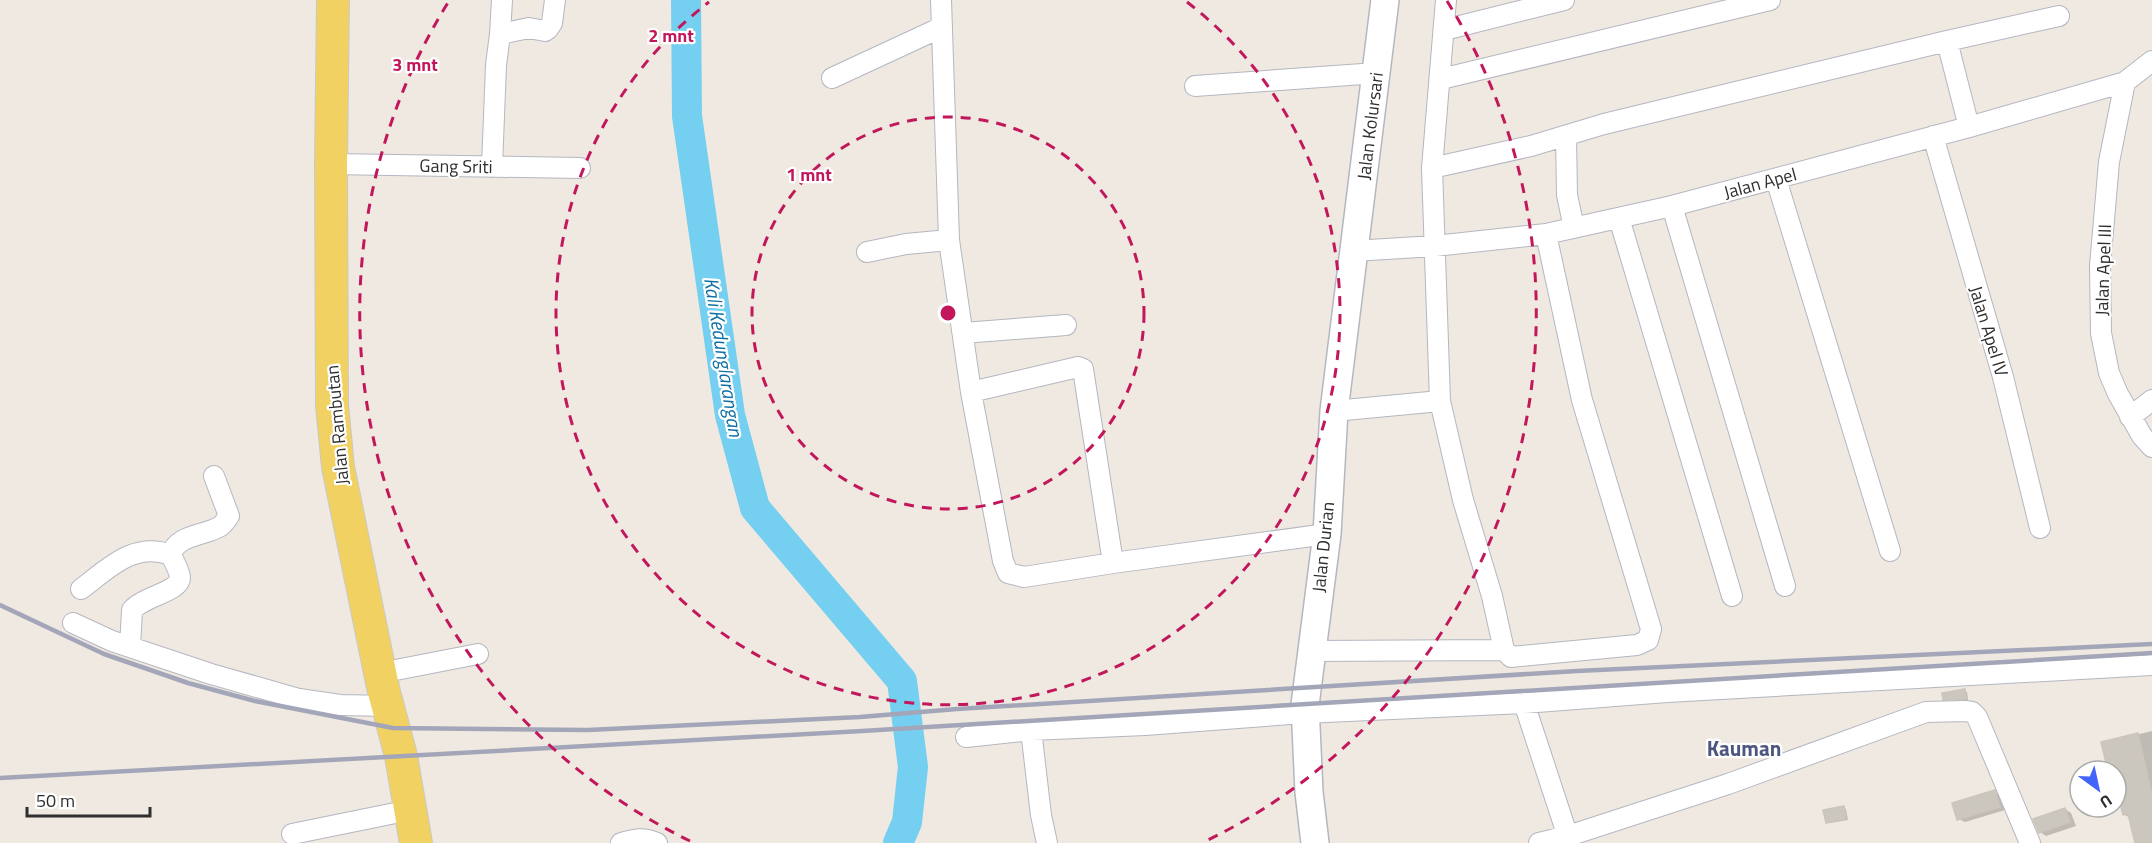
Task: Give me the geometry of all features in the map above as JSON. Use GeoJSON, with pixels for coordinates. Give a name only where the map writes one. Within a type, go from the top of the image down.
{"type":"FeatureCollection","features":[{"type":"Feature","properties":{"kind":"main road","name":"Jalan Rambutan"},"geometry":{"type":"LineString","coordinates":[[333,0],[332,393],[338,467],[380,673],[401,756],[416,843]]}},
{"type":"Feature","properties":{"kind":"street"},"geometry":{"type":"LineString","coordinates":[[492,167],[496,65],[502,0]]}},
{"type":"Feature","properties":{"kind":"street"},"geometry":{"type":"LineString","coordinates":[[500,34],[529,28],[545,31],[552,23],[555,0]]}},
{"type":"Feature","properties":{"kind":"street"},"geometry":{"type":"LineString","coordinates":[[940,0],[950,240],[971,393],[1003,561],[1008,573],[1024,577],[1113,562],[1327,534]]}},
{"type":"Feature","properties":{"kind":"street","name":"Jalan Kolursari"},"geometry":{"type":"LineString","coordinates":[[1353,251],[1385,0]]}},
{"type":"Feature","properties":{"kind":"street"},"geometry":{"type":"LineString","coordinates":[[1446,0],[1432,168],[1420,247],[1440,401],[1463,500],[1492,596],[1504,650],[1511,657],[1522,658],[1638,645],[1648,640],[1651,628],[1582,400],[1546,234]]}},
{"type":"Feature","properties":{"kind":"street"},"geometry":{"type":"LineString","coordinates":[[1444,30],[1564,0]]}},
{"type":"Feature","properties":{"kind":"street"},"geometry":{"type":"LineString","coordinates":[[1441,79],[1770,0]]}},
{"type":"Feature","properties":{"kind":"street"},"geometry":{"type":"LineString","coordinates":[[1432,168],[1566,136],[1604,124],[2059,16]]}},
{"type":"Feature","properties":{"kind":"street"},"geometry":{"type":"LineString","coordinates":[[832,78],[942,27]]}},
{"type":"Feature","properties":{"kind":"street"},"geometry":{"type":"LineString","coordinates":[[1947,41],[1970,127]]}},
{"type":"Feature","properties":{"kind":"street","name":"Jalan Apel"},"geometry":{"type":"LineString","coordinates":[[1353,251],[1420,247],[1546,234],[1672,206],[1970,127],[2125,82],[2152,61]]}},
{"type":"Feature","properties":{"kind":"street"},"geometry":{"type":"LineString","coordinates":[[1195,86],[1377,73]]}},
{"type":"Feature","properties":{"kind":"street","name":"Jalan Apel III"},"geometry":{"type":"LineString","coordinates":[[2125,82],[2109,162],[2100,266],[2101,333],[2109,374],[2130,417],[2152,447]]}},
{"type":"Feature","properties":{"kind":"street"},"geometry":{"type":"LineString","coordinates":[[1566,136],[1567,195],[1574,228]]}},
{"type":"Feature","properties":{"kind":"street","name":"Jalan Apel IV"},"geometry":{"type":"LineString","coordinates":[[1933,136],[2003,377],[2040,528]]}},
{"type":"Feature","properties":{"kind":"street","name":"Gang Sriti"},"geometry":{"type":"LineString","coordinates":[[331,164],[580,168]]}},
{"type":"Feature","properties":{"kind":"street"},"geometry":{"type":"LineString","coordinates":[[1776,179],[1890,551]]}},
{"type":"Feature","properties":{"kind":"street"},"geometry":{"type":"LineString","coordinates":[[1672,206],[1785,586]]}},
{"type":"Feature","properties":{"kind":"street"},"geometry":{"type":"LineString","coordinates":[[1619,218],[1732,596]]}},
{"type":"Feature","properties":{"kind":"street"},"geometry":{"type":"LineString","coordinates":[[867,252],[906,244],[950,240]]}},
{"type":"Feature","properties":{"kind":"street","name":"Jalan Durian"},"geometry":{"type":"LineString","coordinates":[[1315,843],[1304,713],[1345,410],[1353,251]]}},
{"type":"Feature","properties":{"kind":"street"},"geometry":{"type":"LineString","coordinates":[[963,333],[1066,325]]}},
{"type":"Feature","properties":{"kind":"street"},"geometry":{"type":"LineString","coordinates":[[971,393],[1078,367],[1083,369],[1113,562]]}},
{"type":"Feature","properties":{"kind":"street"},"geometry":{"type":"LineString","coordinates":[[2130,417],[2152,400]]}},
{"type":"Feature","properties":{"kind":"street"},"geometry":{"type":"LineString","coordinates":[[1345,410],[1440,401]]}},
{"type":"Feature","properties":{"kind":"street"},"geometry":{"type":"LineString","coordinates":[[130,647],[132,610],[141,601],[175,588],[179,582],[181,576],[171,555],[173,549],[178,543],[221,526],[229,516],[213,476]]}},
{"type":"Feature","properties":{"kind":"street"},"geometry":{"type":"LineString","coordinates":[[81,589],[122,559],[140,551],[160,551],[171,555]]}},
{"type":"Feature","properties":{"kind":"street"},"geometry":{"type":"LineString","coordinates":[[73,623],[112,641],[211,674],[299,699],[340,705],[388,706]]}},
{"type":"Feature","properties":{"kind":"street"},"geometry":{"type":"LineString","coordinates":[[1311,651],[1504,650]]}},
{"type":"Feature","properties":{"kind":"street"},"geometry":{"type":"LineString","coordinates":[[380,673],[478,654]]}},
{"type":"Feature","properties":{"kind":"street"},"geometry":{"type":"LineString","coordinates":[[966,737],[1031,730],[1145,725],[1304,713],[1524,703],[1667,692],[2152,665]]}},
{"type":"Feature","properties":{"kind":"street"},"geometry":{"type":"LineString","coordinates":[[1524,703],[1569,840]]}},
{"type":"Feature","properties":{"kind":"street"},"geometry":{"type":"LineString","coordinates":[[1539,843],[1569,840],[1926,712],[1965,711],[1972,712],[1977,717],[2030,843]]}},
{"type":"Feature","properties":{"kind":"street"},"geometry":{"type":"LineString","coordinates":[[1031,730],[1041,815],[1047,843]]}},
{"type":"Feature","properties":{"kind":"street"},"geometry":{"type":"LineString","coordinates":[[292,834],[410,810]]}},
{"type":"Feature","properties":{"kind":"street"},"geometry":{"type":"LineString","coordinates":[[621,843],[638,838],[657,843]]}},
{"type":"Feature","properties":{"kind":"building"},"geometry":{"type":"Polygon","coordinates":[[[1965,689],[1966,699],[1943,700],[1942,693],[1965,689]]]}},
{"type":"Feature","properties":{"kind":"building"},"geometry":{"type":"Polygon","coordinates":[[[2138,733],[2152,795],[2152,843],[2135,843],[2128,814],[2128,759],[2105,759],[2101,742],[2138,733]]]}},
{"type":"Feature","properties":{"kind":"building"},"geometry":{"type":"Polygon","coordinates":[[[1995,790],[2000,807],[1957,820],[1952,803],[1995,790]]]}},
{"type":"Feature","properties":{"kind":"building"},"geometry":{"type":"Polygon","coordinates":[[[1844,806],[1846,819],[1826,823],[1823,810],[1844,806]]]}},
{"type":"Feature","properties":{"kind":"building"},"geometry":{"type":"Polygon","coordinates":[[[2065,808],[2070,822],[2039,833],[2033,819],[2065,808]]]}},
{"type":"Feature","properties":{"kind":"waterway","name":"Kali Kedunglarangan"},"geometry":{"type":"LineString","coordinates":[[686,0],[687,116],[730,415],[755,508],[902,681],[913,767],[907,822],[898,843]]}},
{"type":"Feature","properties":{"kind":"railway"},"geometry":{"type":"LineString","coordinates":[[0,605],[104,654],[188,683],[255,701],[393,728],[588,730],[860,717],[1577,671],[2152,644]]}},
{"type":"Feature","properties":{"kind":"railway"},"geometry":{"type":"LineString","coordinates":[[0,778],[862,731],[2152,653]]}},
{"type":"Feature","properties":{"kind":"district","name":"Kauman"},"geometry":{"type":"Point","coordinates":[1744,748]}}]}
